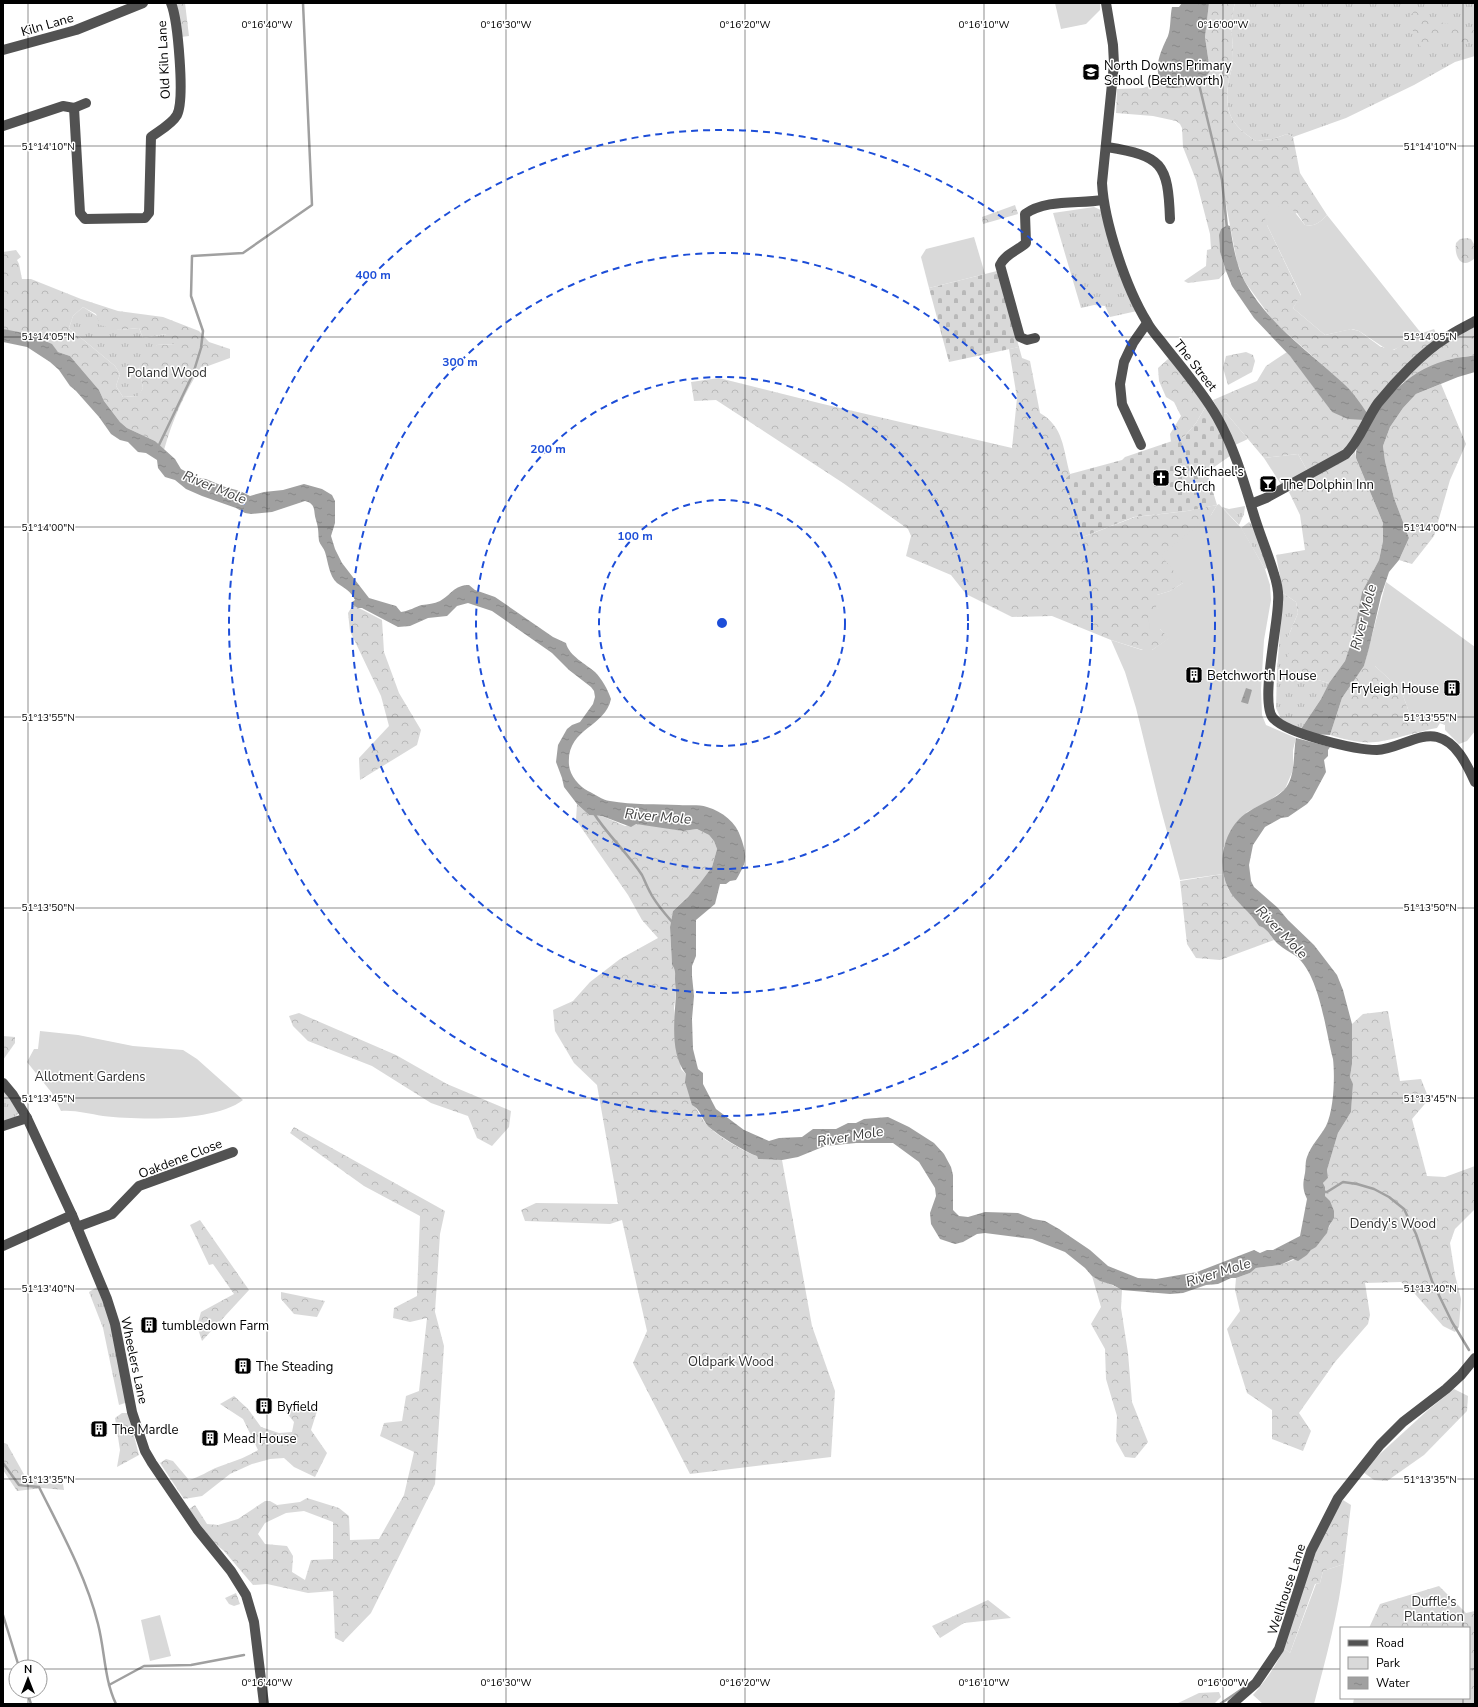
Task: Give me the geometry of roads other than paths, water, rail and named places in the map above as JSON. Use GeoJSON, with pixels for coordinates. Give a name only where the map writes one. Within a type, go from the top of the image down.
{"type":"FeatureCollection","features":[{"type":"Feature","properties":{"kind":"street","name":"Kiln Lane"},"geometry":{"type":"LineString","coordinates":[[3,50],[76,30],[143,3]]}},
{"type":"Feature","properties":{"kind":"street","name":"Old Kiln Lane"},"geometry":{"type":"LineString","coordinates":[[74,108],[80,213],[85,219],[145,218],[149,213],[151,137],[164,128],[177,115],[179,104],[178,32],[171,3]]}},
{"type":"Feature","properties":{"kind":"street","name":"The Street"},"geometry":{"type":"LineString","coordinates":[[1106,3],[1113,45],[1114,64],[1107,147],[1102,183],[1103,200],[1108,222],[1127,281],[1147,323],[1205,397],[1218,419],[1243,476],[1276,582],[1278,600],[1277,622],[1273,640],[1268,708],[1272,717],[1281,726],[1293,732],[1353,747],[1378,750],[1422,737],[1436,736],[1451,744],[1461,756],[1475,782]]}},
{"type":"Feature","properties":{"kind":"street"},"geometry":{"type":"LineString","coordinates":[[3,126],[63,106],[74,108],[86,103]]}},
{"type":"Feature","properties":{"kind":"street"},"geometry":{"type":"LineString","coordinates":[[1107,147],[1138,153],[1151,158],[1158,164],[1166,178],[1169,195],[1170,219]]}},
{"type":"Feature","properties":{"kind":"street"},"geometry":{"type":"LineString","coordinates":[[1035,338],[1027,340],[1020,337],[1000,265],[1004,258],[1019,250],[1026,244],[1025,214],[1032,209],[1046,206],[1103,200]]}},
{"type":"Feature","properties":{"kind":"street"},"geometry":{"type":"LineString","coordinates":[[1251,504],[1266,498],[1346,454],[1355,445],[1377,404],[1406,372],[1447,336],[1475,322]]}},
{"type":"Feature","properties":{"kind":"street"},"geometry":{"type":"LineString","coordinates":[[1141,445],[1122,404],[1120,384],[1124,362],[1133,343],[1147,323]]}},
{"type":"Feature","properties":{"kind":"street","name":"Wheelers Lane"},"geometry":{"type":"LineString","coordinates":[[3,1083],[13,1095],[27,1118],[72,1215],[108,1299],[115,1324],[132,1412],[145,1451],[197,1529],[231,1571],[246,1595],[254,1622],[264,1704]]}},
{"type":"Feature","properties":{"kind":"street"},"geometry":{"type":"LineString","coordinates":[[3,1126],[27,1118]]}},
{"type":"Feature","properties":{"kind":"street","name":"Oakdene Close"},"geometry":{"type":"LineString","coordinates":[[77,1227],[112,1214],[140,1186],[233,1152]]}},
{"type":"Feature","properties":{"kind":"street"},"geometry":{"type":"LineString","coordinates":[[3,1246],[72,1215]]}},
{"type":"Feature","properties":{"kind":"street","name":"Wellhouse Lane"},"geometry":{"type":"LineString","coordinates":[[1232,1704],[1256,1683],[1279,1649],[1311,1551],[1338,1498],[1380,1445],[1402,1422],[1446,1389],[1461,1375],[1475,1358]]}},
{"type":"Feature","properties":{"kind":"water"},"geometry":{"type":"Polygon","coordinates":[[[1182,3],[1209,3],[1205,37],[1210,71],[1201,80],[1191,85],[1185,87],[1167,88],[1159,76],[1158,63],[1169,33],[1172,7],[1179,7],[1182,3]]]}},
{"type":"Feature","properties":{"kind":"water"},"geometry":{"type":"Polygon","coordinates":[[[1227,225],[1230,226],[1239,269],[1245,282],[1255,297],[1277,324],[1290,337],[1350,390],[1368,414],[1365,420],[1348,419],[1332,412],[1290,356],[1254,318],[1232,286],[1220,252],[1219,235],[1221,229],[1227,225]]]}},
{"type":"Feature","properties":{"kind":"water","name":"River Mole"},"geometry":{"type":"Polygon","coordinates":[[[3,329],[24,333],[45,341],[52,344],[58,352],[70,356],[99,390],[104,401],[120,422],[127,428],[155,441],[175,459],[181,469],[198,478],[206,479],[250,496],[264,492],[283,490],[304,484],[322,489],[332,495],[335,501],[335,523],[331,536],[335,549],[342,563],[369,598],[396,606],[401,612],[422,605],[438,602],[444,599],[456,588],[469,585],[475,590],[495,597],[553,637],[566,643],[574,656],[598,675],[611,699],[607,709],[601,716],[573,743],[569,765],[571,773],[578,783],[585,789],[607,800],[636,804],[700,806],[713,809],[728,818],[736,827],[745,851],[744,865],[736,880],[730,881],[726,884],[720,884],[715,904],[696,920],[696,956],[692,966],[694,996],[692,1019],[693,1049],[698,1069],[703,1073],[703,1084],[716,1109],[744,1130],[769,1141],[779,1138],[802,1137],[813,1129],[836,1129],[848,1123],[856,1123],[864,1119],[888,1117],[909,1127],[934,1143],[944,1154],[951,1167],[953,1175],[953,1210],[959,1216],[968,1217],[985,1212],[1018,1213],[1033,1219],[1045,1221],[1090,1250],[1108,1266],[1138,1278],[1156,1279],[1197,1272],[1254,1250],[1260,1253],[1267,1250],[1273,1250],[1300,1236],[1307,1199],[1303,1186],[1306,1161],[1311,1149],[1324,1130],[1329,1119],[1333,1093],[1333,1059],[1320,1004],[1311,976],[1296,956],[1278,944],[1267,931],[1259,926],[1231,893],[1224,878],[1223,857],[1224,846],[1228,836],[1240,819],[1252,809],[1276,797],[1288,785],[1291,779],[1296,738],[1330,747],[1328,750],[1328,756],[1324,760],[1326,772],[1312,798],[1307,804],[1288,817],[1281,818],[1265,827],[1253,845],[1249,865],[1251,881],[1254,887],[1278,908],[1288,920],[1314,945],[1337,975],[1343,990],[1352,1024],[1352,1064],[1350,1077],[1353,1084],[1351,1112],[1338,1133],[1327,1170],[1328,1178],[1323,1183],[1325,1187],[1325,1196],[1330,1201],[1334,1211],[1334,1218],[1327,1233],[1316,1247],[1298,1261],[1293,1259],[1280,1265],[1256,1268],[1250,1273],[1236,1278],[1231,1278],[1218,1284],[1206,1285],[1183,1293],[1170,1294],[1122,1290],[1092,1276],[1085,1268],[1065,1252],[1032,1239],[985,1233],[977,1234],[963,1242],[955,1244],[940,1239],[931,1224],[930,1213],[936,1196],[935,1188],[919,1162],[893,1143],[856,1143],[825,1146],[798,1157],[782,1160],[758,1159],[757,1156],[723,1138],[707,1125],[699,1111],[692,1105],[685,1082],[686,1074],[677,1056],[674,1034],[676,992],[675,973],[672,965],[670,927],[673,911],[688,897],[712,867],[717,849],[714,841],[709,835],[697,829],[683,831],[636,824],[631,827],[602,816],[589,815],[577,804],[564,787],[556,762],[558,745],[567,729],[580,722],[593,704],[595,697],[594,691],[591,687],[569,670],[552,653],[492,611],[468,603],[457,606],[447,616],[428,618],[410,626],[398,627],[362,608],[358,608],[353,605],[352,602],[355,600],[351,594],[334,580],[330,572],[324,551],[319,541],[318,526],[314,509],[309,502],[305,501],[272,512],[251,514],[245,513],[236,508],[186,489],[175,480],[165,477],[158,468],[157,460],[146,453],[138,452],[128,442],[120,440],[111,434],[99,417],[70,386],[59,370],[50,362],[27,347],[3,342],[3,329]]]}},
{"type":"Feature","properties":{"kind":"water","name":"River Mole"},"geometry":{"type":"Polygon","coordinates":[[[1475,355],[1475,372],[1458,377],[1416,394],[1403,408],[1390,427],[1383,446],[1385,461],[1394,498],[1409,538],[1399,560],[1389,572],[1381,596],[1364,666],[1342,698],[1330,735],[1313,734],[1301,729],[1321,699],[1329,683],[1345,661],[1353,637],[1362,592],[1379,560],[1383,541],[1383,523],[1356,458],[1356,450],[1359,443],[1381,406],[1390,395],[1412,376],[1437,363],[1454,358],[1475,355]]]}},
{"type":"Feature","properties":{"kind":"water"},"geometry":{"type":"Polygon","coordinates":[[[1246,688],[1252,690],[1248,704],[1241,702],[1246,688]]]}},
{"type":"Feature","properties":{"kind":"waterway"},"geometry":{"type":"LineString","coordinates":[[158,447],[193,374],[201,348],[203,331],[191,296],[192,256],[243,253],[312,205],[303,3]]}},
{"type":"Feature","properties":{"kind":"waterway"},"geometry":{"type":"LineString","coordinates":[[1198,80],[1222,180],[1227,228]]}},
{"type":"Feature","properties":{"kind":"waterway"},"geometry":{"type":"LineString","coordinates":[[593,812],[642,875],[655,901],[674,924]]}},
{"type":"Feature","properties":{"kind":"waterway"},"geometry":{"type":"LineString","coordinates":[[1322,1192],[1327,1192],[1343,1182],[1357,1184],[1374,1189],[1389,1197],[1404,1209],[1416,1234],[1432,1281],[1452,1322],[1469,1350]]}},
{"type":"Feature","properties":{"kind":"waterway"},"geometry":{"type":"LineString","coordinates":[[3,1463],[19,1485],[39,1487],[80,1571],[98,1624],[109,1685],[116,1704]]}},
{"type":"Feature","properties":{"kind":"waterway"},"geometry":{"type":"LineString","coordinates":[[3,1615],[17,1659]]}},
{"type":"Feature","properties":{"kind":"waterway"},"geometry":{"type":"LineString","coordinates":[[109,1685],[144,1666],[191,1665],[244,1655]]}},
{"type":"Feature","properties":{"kind":"waterway"},"geometry":{"type":"LineString","coordinates":[[1220,1704],[1245,1687]]}},
{"type":"Feature","properties":{"kind":"waterway"},"geometry":{"type":"LineString","coordinates":[[29,1699],[31,1704]]}},
{"type":"Feature","properties":{"kind":"place","name":"North Downs Primary School (Betchworth)"},"geometry":{"type":"Point","coordinates":[1091,72]}},
{"type":"Feature","properties":{"kind":"place","name":"St Michael's Church"},"geometry":{"type":"Point","coordinates":[1161,478]}},
{"type":"Feature","properties":{"kind":"place","name":"The Dolphin Inn"},"geometry":{"type":"Point","coordinates":[1268,484]}},
{"type":"Feature","properties":{"kind":"place","name":"Betchworth House"},"geometry":{"type":"Point","coordinates":[1194,675]}},
{"type":"Feature","properties":{"kind":"place","name":"Fryleigh House"},"geometry":{"type":"Point","coordinates":[1452,688]}},
{"type":"Feature","properties":{"kind":"place","name":"tumbledown Farm"},"geometry":{"type":"Point","coordinates":[149,1325]}},
{"type":"Feature","properties":{"kind":"place","name":"The Steading"},"geometry":{"type":"Point","coordinates":[243,1366]}},
{"type":"Feature","properties":{"kind":"place","name":"Byfield"},"geometry":{"type":"Point","coordinates":[264,1406]}},
{"type":"Feature","properties":{"kind":"place","name":"The Mardle"},"geometry":{"type":"Point","coordinates":[99,1429]}},
{"type":"Feature","properties":{"kind":"place","name":"Mead House"},"geometry":{"type":"Point","coordinates":[210,1438]}},
{"type":"Feature","properties":{"kind":"park label","name":"Poland Wood"},"geometry":{"type":"Point","coordinates":[167,372]}},
{"type":"Feature","properties":{"kind":"park label","name":"Allotment Gardens"},"geometry":{"type":"Point","coordinates":[90,1076]}},
{"type":"Feature","properties":{"kind":"park label","name":"Dendy's Wood"},"geometry":{"type":"Point","coordinates":[1393,1223]}},
{"type":"Feature","properties":{"kind":"park label","name":"Oldpark Wood"},"geometry":{"type":"Point","coordinates":[731,1361]}},
{"type":"Feature","properties":{"kind":"park label","name":"Duffle's Plantation"},"geometry":{"type":"Point","coordinates":[1434,1608]}}]}
